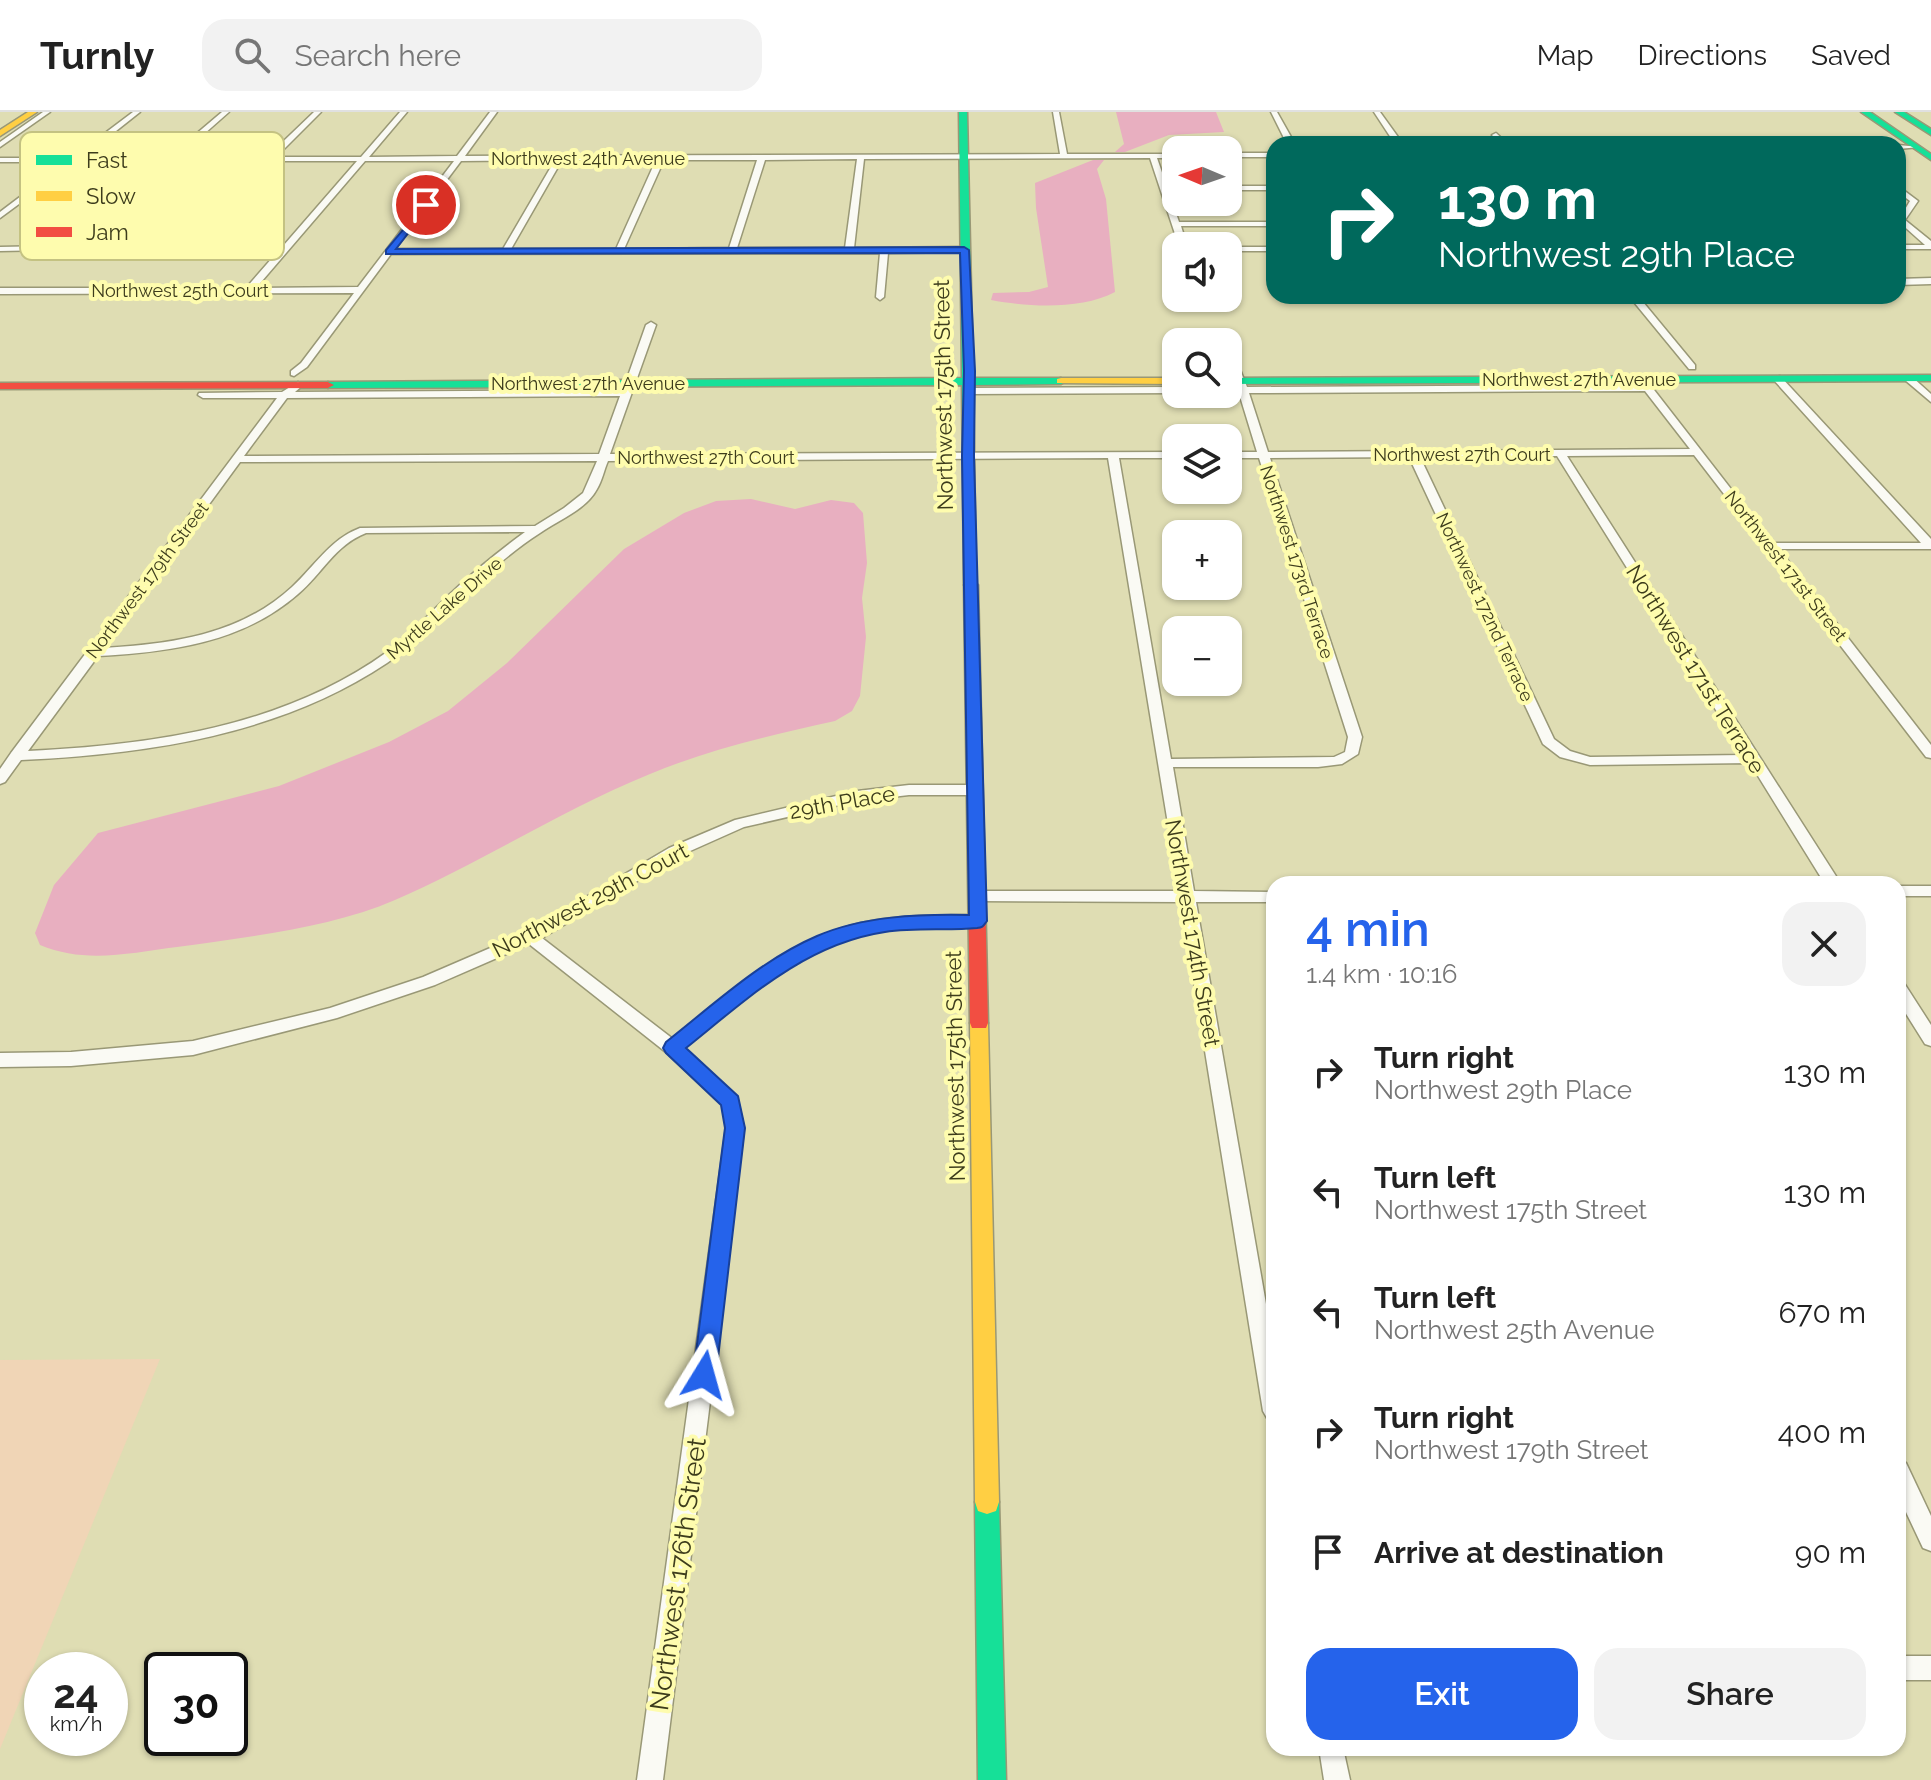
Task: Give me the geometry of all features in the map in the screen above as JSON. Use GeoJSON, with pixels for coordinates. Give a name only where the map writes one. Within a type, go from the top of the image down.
{"type":"FeatureCollection","features":[{"type":"Feature","properties":{"kind":"main road"},"geometry":{"type":"LineString","coordinates":[[0,121],[13,112]]}},
{"type":"Feature","properties":{"kind":"main road"},"geometry":{"type":"LineString","coordinates":[[0,134],[33,112]]}},
{"type":"Feature","properties":{"kind":"main road","name":"Northwest 175th Street"},"geometry":{"type":"LineString","coordinates":[[963,112],[992,1780]]}},
{"type":"Feature","properties":{"kind":"main road"},"geometry":{"type":"LineString","coordinates":[[1865,112],[1906,136]]}},
{"type":"Feature","properties":{"kind":"main road"},"geometry":{"type":"LineString","coordinates":[[1910,115],[1921,145]]}},
{"type":"Feature","properties":{"kind":"main road"},"geometry":{"type":"LineString","coordinates":[[1910,115],[1931,119]]}},
{"type":"Feature","properties":{"kind":"main road"},"geometry":{"type":"LineString","coordinates":[[1648,382],[1684,373],[1692,367]]}},
{"type":"Feature","properties":{"kind":"main road","name":"Northwest 27th Avenue"},"geometry":{"type":"LineString","coordinates":[[1242,380],[1692,367],[1931,368]]}},
{"type":"Feature","properties":{"kind":"main road"},"geometry":{"type":"LineString","coordinates":[[1860,378],[1889,372],[1889,367]]}},
{"type":"Feature","properties":{"kind":"main road"},"geometry":{"type":"LineString","coordinates":[[1908,378],[1931,368]]}},
{"type":"Feature","properties":{"kind":"main road","name":"Northwest 27th Avenue"},"geometry":{"type":"LineString","coordinates":[[969,381],[1162,371]]}},
{"type":"Feature","properties":{"kind":"main road","name":"Northwest 27th Avenue"},"geometry":{"type":"LineString","coordinates":[[7,380],[246,385],[292,384],[342,373],[630,383]]}},
{"type":"Feature","properties":{"kind":"main road","name":"Northwest 27th Avenue"},"geometry":{"type":"LineString","coordinates":[[1466,374],[1648,382],[1931,378]]}},
{"type":"Feature","properties":{"kind":"main road","name":"Northwest 27th Avenue"},"geometry":{"type":"LineString","coordinates":[[7,380],[292,384],[1162,381]]}},
{"type":"Feature","properties":{"kind":"street"},"geometry":{"type":"LineString","coordinates":[[0,145],[47,112]]}},
{"type":"Feature","properties":{"kind":"street"},"geometry":{"type":"LineString","coordinates":[[109,132],[137,112]]}},
{"type":"Feature","properties":{"kind":"street"},"geometry":{"type":"LineString","coordinates":[[203,132],[226,112]]}},
{"type":"Feature","properties":{"kind":"street"},"geometry":{"type":"LineString","coordinates":[[284,144],[318,112]]}},
{"type":"Feature","properties":{"kind":"street"},"geometry":{"type":"LineString","coordinates":[[285,247],[404,112]]}},
{"type":"Feature","properties":{"kind":"street","name":"Northwest 179th Street"},"geometry":{"type":"LineString","coordinates":[[0,779],[494,112]]}},
{"type":"Feature","properties":{"kind":"street"},"geometry":{"type":"LineString","coordinates":[[1056,112],[1064,156]]}},
{"type":"Feature","properties":{"kind":"street"},"geometry":{"type":"LineString","coordinates":[[1274,112],[1287,136]]}},
{"type":"Feature","properties":{"kind":"street"},"geometry":{"type":"LineString","coordinates":[[1377,112],[1394,136]]}},
{"type":"Feature","properties":{"kind":"street"},"geometry":{"type":"LineString","coordinates":[[1242,155],[1266,155]]}},
{"type":"Feature","properties":{"kind":"street"},"geometry":{"type":"LineString","coordinates":[[1153,156],[1162,185]]}},
{"type":"Feature","properties":{"kind":"street","name":"Northwest 24th Avenue"},"geometry":{"type":"LineString","coordinates":[[284,159],[1162,156]]}},
{"type":"Feature","properties":{"kind":"street"},"geometry":{"type":"LineString","coordinates":[[732,251],[762,157]]}},
{"type":"Feature","properties":{"kind":"street"},"geometry":{"type":"LineString","coordinates":[[849,251],[861,157]]}},
{"type":"Feature","properties":{"kind":"street"},"geometry":{"type":"LineString","coordinates":[[506,251],[560,158]]}},
{"type":"Feature","properties":{"kind":"street"},"geometry":{"type":"LineString","coordinates":[[619,251],[661,158]]}},
{"type":"Feature","properties":{"kind":"street","name":"Northwest 24th Avenue"},"geometry":{"type":"LineString","coordinates":[[0,160],[20,160]]}},
{"type":"Feature","properties":{"kind":"street"},"geometry":{"type":"LineString","coordinates":[[1242,188],[1266,188]]}},
{"type":"Feature","properties":{"kind":"street"},"geometry":{"type":"LineString","coordinates":[[1906,194],[1914,201],[1906,213]]}},
{"type":"Feature","properties":{"kind":"street"},"geometry":{"type":"LineString","coordinates":[[0,216],[20,200]]}},
{"type":"Feature","properties":{"kind":"street"},"geometry":{"type":"LineString","coordinates":[[1172,216],[1178,232]]}},
{"type":"Feature","properties":{"kind":"street"},"geometry":{"type":"LineString","coordinates":[[1175,224],[1266,224]]}},
{"type":"Feature","properties":{"kind":"street"},"geometry":{"type":"LineString","coordinates":[[1906,224],[1931,246]]}},
{"type":"Feature","properties":{"kind":"street"},"geometry":{"type":"LineString","coordinates":[[1906,247],[1931,246]]}},
{"type":"Feature","properties":{"kind":"street"},"geometry":{"type":"LineString","coordinates":[[0,249],[20,248]]}},
{"type":"Feature","properties":{"kind":"street"},"geometry":{"type":"LineString","coordinates":[[1242,249],[1266,249]]}},
{"type":"Feature","properties":{"kind":"street"},"geometry":{"type":"LineString","coordinates":[[389,252],[964,250]]}},
{"type":"Feature","properties":{"kind":"street"},"geometry":{"type":"LineString","coordinates":[[880,297],[884,251]]}},
{"type":"Feature","properties":{"kind":"street"},"geometry":{"type":"LineString","coordinates":[[249,290],[274,260]]}},
{"type":"Feature","properties":{"kind":"street"},"geometry":{"type":"LineString","coordinates":[[1906,282],[1931,281]]}},
{"type":"Feature","properties":{"kind":"street","name":"Northwest 25th Court"},"geometry":{"type":"LineString","coordinates":[[0,291],[360,290]]}},
{"type":"Feature","properties":{"kind":"street"},"geometry":{"type":"LineString","coordinates":[[1640,304],[1692,367]]}},
{"type":"Feature","properties":{"kind":"street","name":"Myrtle Lake Drive"},"geometry":{"type":"LineString","coordinates":[[16,756],[94,754],[159,745],[232,727],[314,698],[383,661],[474,578],[585,498],[592,489],[604,458],[651,325]]}},
{"type":"Feature","properties":{"kind":"street"},"geometry":{"type":"LineString","coordinates":[[1777,378],[1931,546]]}},
{"type":"Feature","properties":{"kind":"street"},"geometry":{"type":"LineString","coordinates":[[1908,378],[1931,399]]}},
{"type":"Feature","properties":{"kind":"street"},"geometry":{"type":"LineString","coordinates":[[1242,380],[1648,382]]}},
{"type":"Feature","properties":{"kind":"street"},"geometry":{"type":"LineString","coordinates":[[969,381],[1162,389]]}},
{"type":"Feature","properties":{"kind":"street","name":"Northwest 171st Street"},"geometry":{"type":"LineString","coordinates":[[1648,382],[1697,452],[1931,754]]}},
{"type":"Feature","properties":{"kind":"street"},"geometry":{"type":"LineString","coordinates":[[203,395],[292,384]]}},
{"type":"Feature","properties":{"kind":"street","name":"Northwest 173rd Terrace"},"geometry":{"type":"LineString","coordinates":[[1165,763],[1337,761],[1351,754],[1355,737],[1242,403]]}},
{"type":"Feature","properties":{"kind":"street","name":"Northwest 27th Court"},"geometry":{"type":"LineString","coordinates":[[1242,455],[1697,452]]}},
{"type":"Feature","properties":{"kind":"street","name":"Northwest 171st Terrace"},"geometry":{"type":"LineString","coordinates":[[1560,453],[1828,876]]}},
{"type":"Feature","properties":{"kind":"street","name":"Northwest 172nd Terrace"},"geometry":{"type":"LineString","coordinates":[[1413,454],[1548,741],[1565,754],[1590,761],[1753,759]]}},
{"type":"Feature","properties":{"kind":"street","name":"Northwest 174th Street"},"geometry":{"type":"LineString","coordinates":[[1113,455],[1266,1364]]}},
{"type":"Feature","properties":{"kind":"street","name":"Northwest 27th Court"},"geometry":{"type":"LineString","coordinates":[[236,459],[1162,455]]}},
{"type":"Feature","properties":{"kind":"street"},"geometry":{"type":"LineString","coordinates":[[94,652],[153,649],[228,634],[278,605],[297,589],[340,541],[364,530],[538,529]]}},
{"type":"Feature","properties":{"kind":"street"},"geometry":{"type":"LineString","coordinates":[[1770,546],[1931,546]]}},
{"type":"Feature","properties":{"kind":"street","name":"29th Place"},"geometry":{"type":"LineString","coordinates":[[713,835],[740,823],[857,796],[909,790],[975,790]]}},
{"type":"Feature","properties":{"kind":"street","name":"Northwest 29th Court"},"geometry":{"type":"LineString","coordinates":[[0,1060],[71,1059],[193,1048],[331,1014],[429,981],[531,937],[674,852],[713,835]]}},
{"type":"Feature","properties":{"kind":"street"},"geometry":{"type":"LineString","coordinates":[[1906,891],[1931,891]]}},
{"type":"Feature","properties":{"kind":"street"},"geometry":{"type":"LineString","coordinates":[[977,896],[1266,897]]}},
{"type":"Feature","properties":{"kind":"street"},"geometry":{"type":"LineString","coordinates":[[673,1048],[757,980],[825,940],[882,926],[930,921],[978,921]]}},
{"type":"Feature","properties":{"kind":"street","name":"Northwest 176th Street"},"geometry":{"type":"LineString","coordinates":[[531,937],[673,1048],[731,1102],[735,1128],[650,1780]]}},
{"type":"Feature","properties":{"kind":"street"},"geometry":{"type":"LineString","coordinates":[[1906,1000],[1931,1039]]}},
{"type":"Feature","properties":{"kind":"street"},"geometry":{"type":"LineString","coordinates":[[1906,1488],[1931,1540]]}},
{"type":"Feature","properties":{"kind":"street"},"geometry":{"type":"LineString","coordinates":[[1906,1668],[1931,1668]]}},
{"type":"Feature","properties":{"kind":"street"},"geometry":{"type":"LineString","coordinates":[[1332,1756],[1337,1780]]}},
{"type":"Feature","properties":{"kind":"shaded area"},"geometry":{"type":"Polygon","coordinates":[[[1116,112],[1216,112],[1224,132],[1162,136],[1125,152],[1115,152],[1124,144],[1116,112]]]}},
{"type":"Feature","properties":{"kind":"shaded area"},"geometry":{"type":"Polygon","coordinates":[[[1093,160],[1104,160],[1097,169],[1106,199],[1115,292],[1071,304],[1021,304],[991,300],[993,293],[1029,292],[1048,287],[1035,183],[1093,160]]]}},
{"type":"Feature","properties":{"kind":"shaded area"},"geometry":{"type":"Polygon","coordinates":[[[751,499],[795,509],[831,500],[854,503],[863,513],[867,563],[862,598],[866,637],[860,696],[852,711],[835,721],[718,750],[650,774],[427,885],[344,918],[259,935],[125,954],[91,956],[40,945],[35,933],[54,885],[98,833],[279,786],[389,742],[448,711],[507,663],[624,549],[684,513],[716,501],[751,499]]]}},
{"type":"Feature","properties":{"kind":"shaded area"},"geometry":{"type":"Polygon","coordinates":[[[160,1359],[40,1652],[24,1652],[24,1690],[0,1749],[0,1360],[160,1359]]]}},
{"type":"Feature","properties":{"kind":"traffic: fast"},"geometry":{"type":"LineString","coordinates":[[963,112],[971,585]]}},
{"type":"Feature","properties":{"kind":"traffic: fast"},"geometry":{"type":"LineString","coordinates":[[1865,112],[1899,136]]}},
{"type":"Feature","properties":{"kind":"traffic: fast"},"geometry":{"type":"LineString","coordinates":[[1899,112],[1931,133]]}},
{"type":"Feature","properties":{"kind":"traffic: fast"},"geometry":{"type":"LineString","coordinates":[[1906,141],[1931,158]]}},
{"type":"Feature","properties":{"kind":"traffic: fast"},"geometry":{"type":"LineString","coordinates":[[1242,381],[1931,378]]}},
{"type":"Feature","properties":{"kind":"traffic: fast"},"geometry":{"type":"LineString","coordinates":[[328,385],[1061,381]]}},
{"type":"Feature","properties":{"kind":"traffic: fast"},"geometry":{"type":"LineString","coordinates":[[987,1502],[992,1780]]}},
{"type":"Feature","properties":{"kind":"traffic: slow"},"geometry":{"type":"LineString","coordinates":[[0,134],[33,112]]}},
{"type":"Feature","properties":{"kind":"traffic: slow"},"geometry":{"type":"LineString","coordinates":[[1061,381],[1162,381]]}},
{"type":"Feature","properties":{"kind":"traffic: slow"},"geometry":{"type":"LineString","coordinates":[[979,1023],[987,1502]]}},
{"type":"Feature","properties":{"kind":"traffic: jam"},"geometry":{"type":"LineString","coordinates":[[0,386],[328,385]]}},
{"type":"Feature","properties":{"kind":"traffic: jam"},"geometry":{"type":"LineString","coordinates":[[971,585],[979,1023]]}},
{"type":"Feature","properties":{"kind":"route"},"geometry":{"type":"LineString","coordinates":[[426,205],[389,252],[964,250],[970,371],[968,456],[978,921],[930,921],[882,926],[825,940],[757,980],[673,1048],[731,1102],[735,1128],[704,1375]]}}]}
